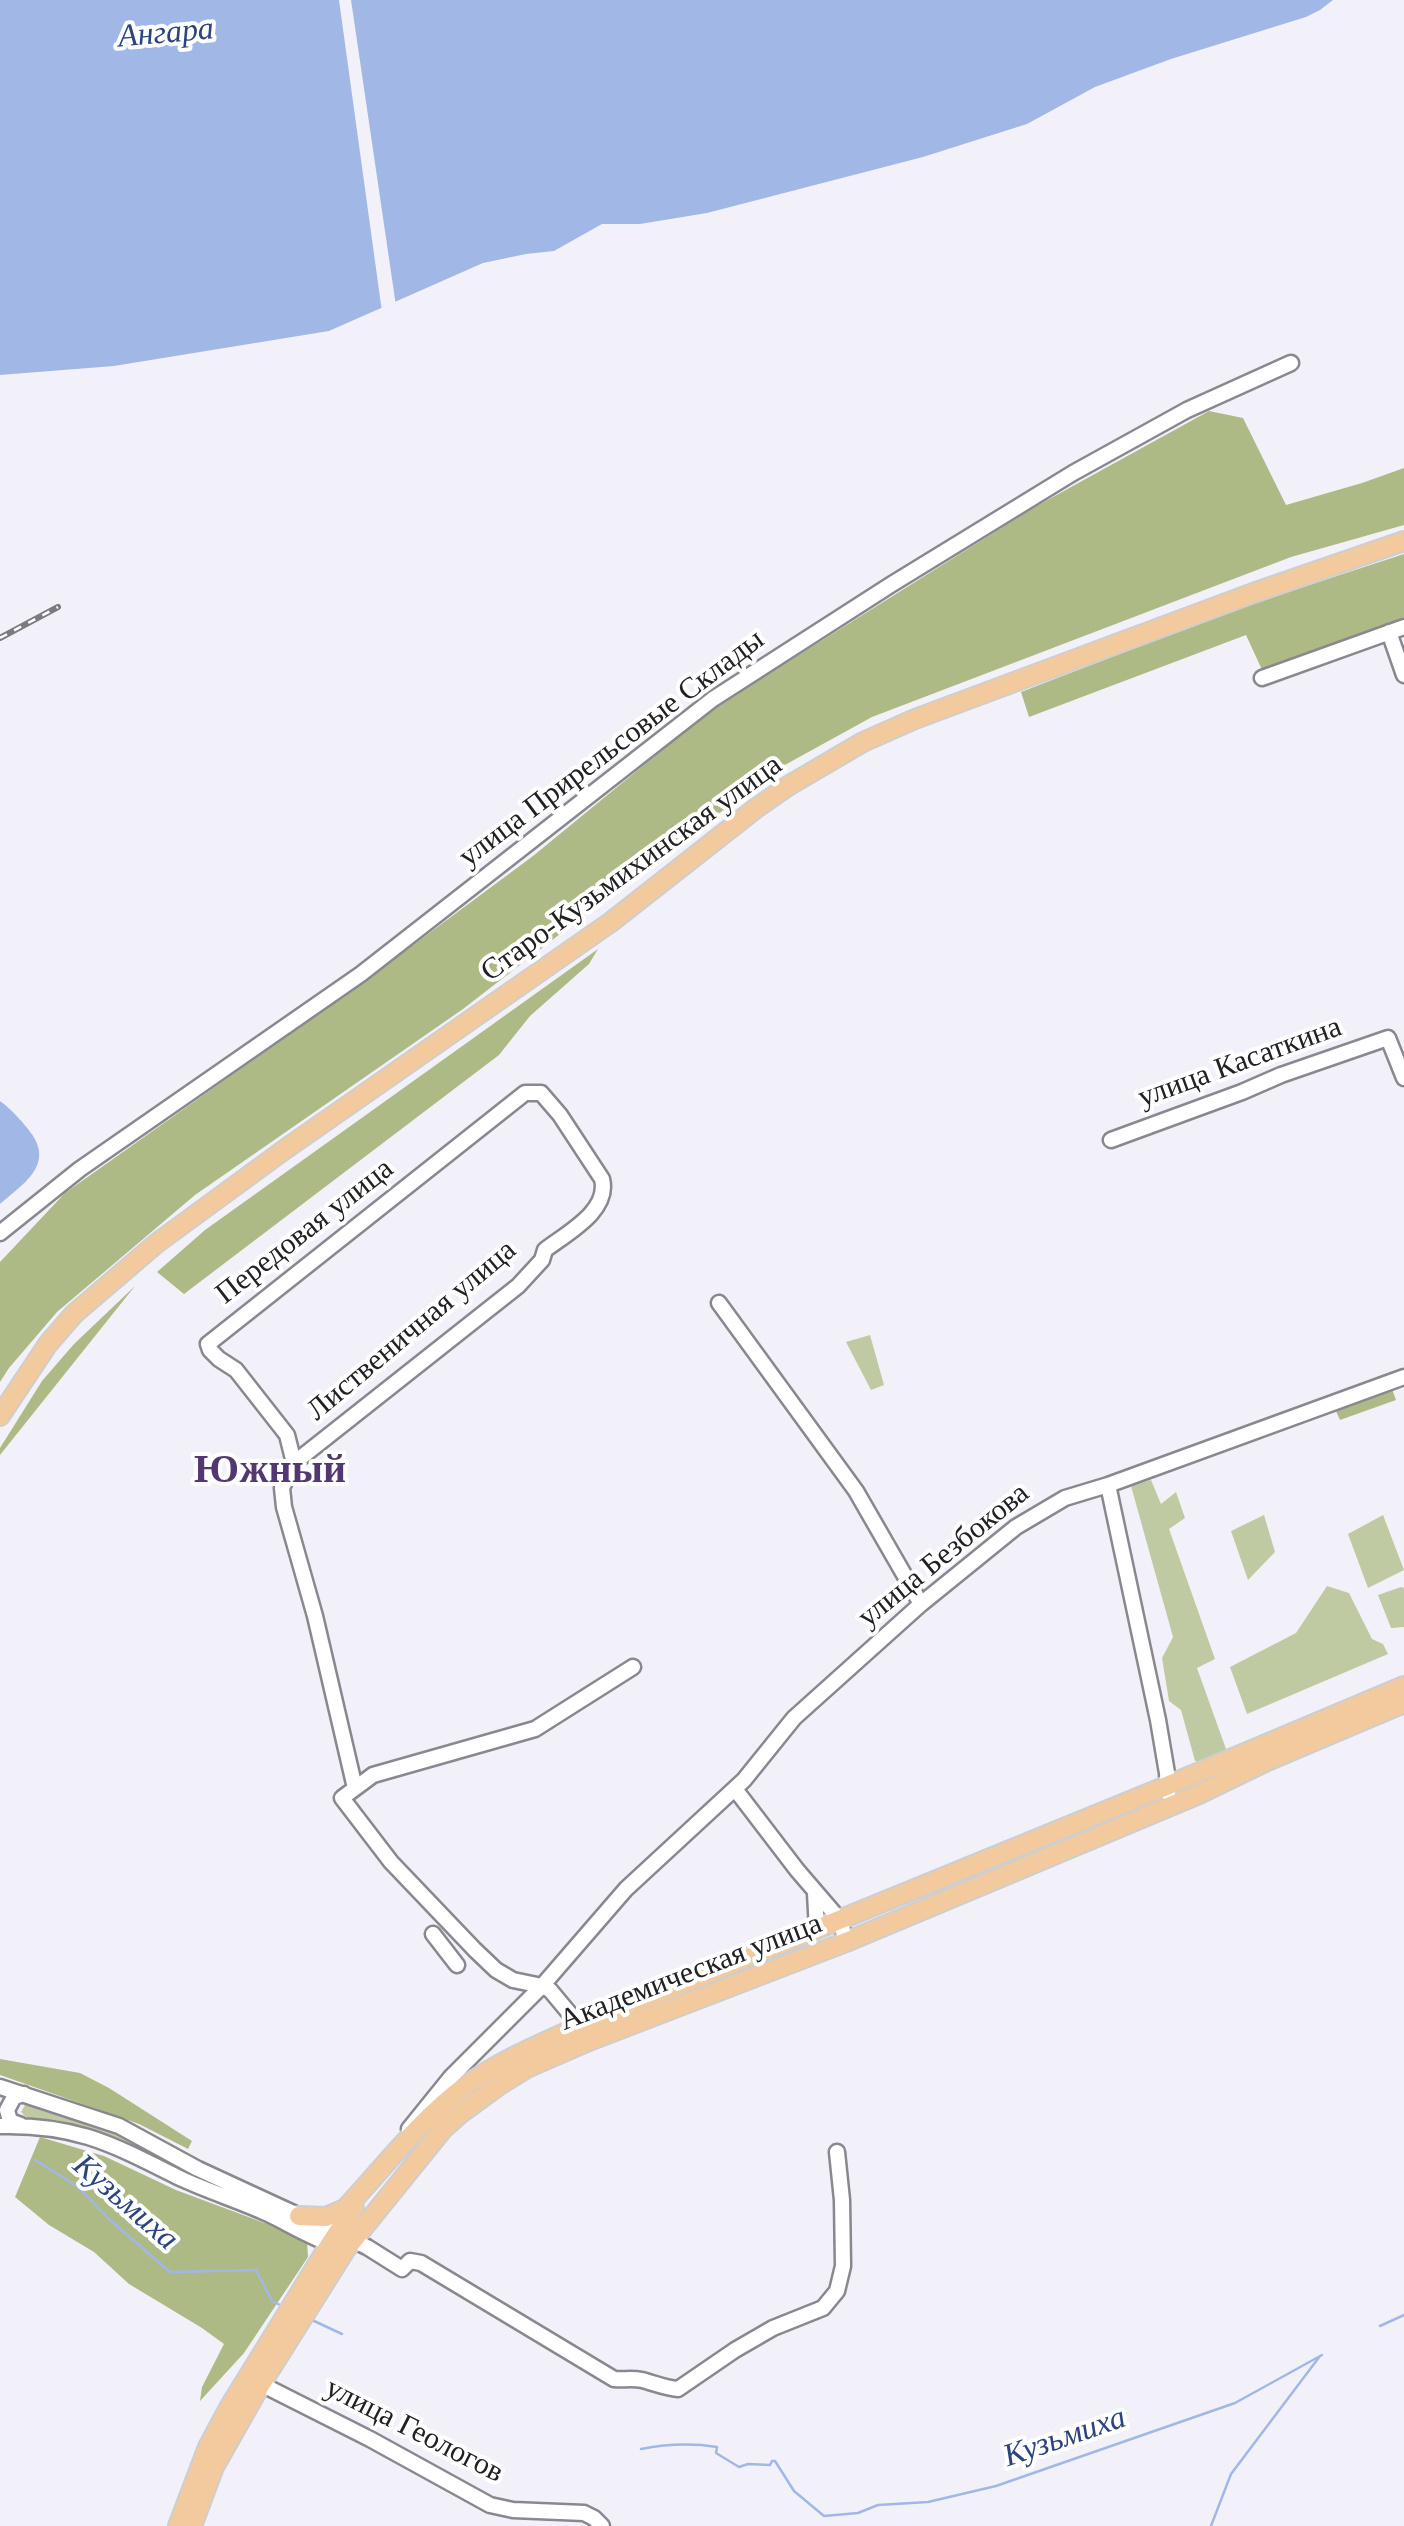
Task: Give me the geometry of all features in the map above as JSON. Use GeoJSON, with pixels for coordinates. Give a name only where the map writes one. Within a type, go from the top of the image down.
{"type":"FeatureCollection","features":[{"type":"Feature","properties":{"kind":"main road","name":"Старо-Кузьмихинская улица"},"geometry":{"type":"LineString","coordinates":[[0,1416],[61,1328],[130,1264],[284,1150],[611,922],[788,786],[862,742],[912,720],[1252,593],[1404,541]]}},
{"type":"Feature","properties":{"kind":"main road"},"geometry":{"type":"LineString","coordinates":[[300,2216],[326,2217],[346,2208],[437,2110],[462,2088],[520,2053],[1404,1686]]}},
{"type":"Feature","properties":{"kind":"main road","name":"Академическая улица"},"geometry":{"type":"LineString","coordinates":[[192,2526],[214,2467],[296,2314],[341,2242],[443,2129],[498,2086],[527,2068],[589,2041],[885,1926],[1404,1703]]}},
{"type":"Feature","properties":{"kind":"main road"},"geometry":{"type":"LineString","coordinates":[[881,1904],[885,1926]]}},
{"type":"Feature","properties":{"kind":"main road"},"geometry":{"type":"LineString","coordinates":[[341,2242],[387,2164]]}},
{"type":"Feature","properties":{"kind":"main road"},"geometry":{"type":"LineString","coordinates":[[178,2526],[208,2447],[230,2406],[296,2314]]}},
{"type":"Feature","properties":{"kind":"street","name":"улица Прирельсовые Склады"},"geometry":{"type":"LineString","coordinates":[[0,1233],[80,1169],[361,974],[714,699],[1073,473],[1187,410],[1291,363]]}},
{"type":"Feature","properties":{"kind":"street"},"geometry":{"type":"LineString","coordinates":[[1262,678],[1404,627]]}},
{"type":"Feature","properties":{"kind":"street"},"geometry":{"type":"LineString","coordinates":[[1389,632],[1404,675]]}},
{"type":"Feature","properties":{"kind":"street","name":"улица Касаткина"},"geometry":{"type":"LineString","coordinates":[[1110,1140],[1388,1038],[1404,1078]]}},
{"type":"Feature","properties":{"kind":"street","name":"Передовая улица"},"geometry":{"type":"LineString","coordinates":[[294,1464],[287,1435],[236,1370],[219,1359],[208,1344],[525,1094],[540,1093],[560,1115],[602,1179],[603,1198]]}},
{"type":"Feature","properties":{"kind":"street","name":"Лиственичная улица"},"geometry":{"type":"LineString","coordinates":[[294,1464],[518,1286],[542,1260],[544,1250],[595,1210],[603,1198]]}},
{"type":"Feature","properties":{"kind":"street"},"geometry":{"type":"LineString","coordinates":[[719,1303],[856,1490],[921,1604]]}},
{"type":"Feature","properties":{"kind":"street","name":"улица Безбокова"},"geometry":{"type":"LineString","coordinates":[[387,2164],[415,2120],[451,2077],[542,1986],[626,1889],[735,1789],[794,1718],[921,1604],[1016,1527],[1064,1498],[1404,1376]]}},
{"type":"Feature","properties":{"kind":"street"},"geometry":{"type":"LineString","coordinates":[[294,1464],[282,1488],[284,1507],[315,1616],[355,1788]]}},
{"type":"Feature","properties":{"kind":"street"},"geometry":{"type":"LineString","coordinates":[[1108,1485],[1158,1720],[1169,1786],[1166,1808]]}},
{"type":"Feature","properties":{"kind":"street"},"geometry":{"type":"LineString","coordinates":[[1064,1498],[1089,1497],[1113,1506]]}},
{"type":"Feature","properties":{"kind":"street"},"geometry":{"type":"LineString","coordinates":[[580,2026],[550,1990],[513,1980],[496,1970],[391,1862],[342,1798],[373,1776],[535,1729],[633,1667]]}},
{"type":"Feature","properties":{"kind":"street"},"geometry":{"type":"LineString","coordinates":[[735,1789],[840,1920],[846,1942]]}},
{"type":"Feature","properties":{"kind":"street"},"geometry":{"type":"LineString","coordinates":[[815,1893],[817,1930]]}},
{"type":"Feature","properties":{"kind":"street"},"geometry":{"type":"LineString","coordinates":[[433,1934],[458,1965]]}},
{"type":"Feature","properties":{"kind":"street"},"geometry":{"type":"LineString","coordinates":[[0,2086],[119,2126],[198,2170],[300,2216],[352,2248],[382,2256],[402,2269],[410,2261],[421,2262],[614,2379],[636,2378],[678,2390],[773,2328],[823,2308],[837,2290],[843,2266],[837,2152]]}},
{"type":"Feature","properties":{"kind":"street"},"geometry":{"type":"LineString","coordinates":[[22,2126],[10,2120],[7,2110],[14,2096],[24,2094]]}},
{"type":"Feature","properties":{"kind":"street"},"geometry":{"type":"LineString","coordinates":[[0,2126],[67,2130],[105,2141],[184,2180],[341,2242]]}},
{"type":"Feature","properties":{"kind":"street","name":"улица Геологов"},"geometry":{"type":"LineString","coordinates":[[260,2384],[490,2505],[513,2510],[584,2513],[602,2526]]}},
{"type":"Feature","properties":{"kind":"green space"},"geometry":{"type":"Polygon","coordinates":[[[1209,411],[1243,418],[1286,505],[1404,468],[1404,525],[1291,557],[872,717],[783,766],[463,1009],[195,1195],[57,1312],[0,1382],[0,1262],[65,1193],[366,980],[533,856],[711,710],[1033,508],[1209,411]]]}},
{"type":"Feature","properties":{"kind":"green space"},"geometry":{"type":"Polygon","coordinates":[[[1404,554],[1404,618],[1263,672],[1246,635],[1029,717],[1021,692],[1236,609],[1404,554]]]}},
{"type":"Feature","properties":{"kind":"green space"},"geometry":{"type":"Polygon","coordinates":[[[598,949],[589,964],[530,1016],[499,1055],[184,1294],[157,1272],[205,1230],[598,949]]]}},
{"type":"Feature","properties":{"kind":"green space"},"geometry":{"type":"Polygon","coordinates":[[[135,1286],[0,1455],[0,1448],[42,1381],[74,1344],[135,1286]]]}},
{"type":"Feature","properties":{"kind":"green space"},"geometry":{"type":"Polygon","coordinates":[[[870,1335],[884,1385],[871,1390],[846,1342],[870,1335]]]}},
{"type":"Feature","properties":{"kind":"green space"},"geometry":{"type":"Polygon","coordinates":[[[1392,1389],[1396,1400],[1340,1420],[1336,1411],[1392,1389]]]}},
{"type":"Feature","properties":{"kind":"green space"},"geometry":{"type":"Polygon","coordinates":[[[1151,1480],[1161,1504],[1176,1492],[1185,1518],[1169,1529],[1215,1659],[1197,1668],[1226,1749],[1218,1761],[1195,1761],[1181,1710],[1169,1701],[1162,1658],[1173,1637],[1131,1486],[1151,1480]]]}},
{"type":"Feature","properties":{"kind":"green space"},"geometry":{"type":"Polygon","coordinates":[[[1264,1515],[1275,1552],[1248,1580],[1231,1531],[1264,1515]]]}},
{"type":"Feature","properties":{"kind":"green space"},"geometry":{"type":"Polygon","coordinates":[[[1383,1515],[1404,1570],[1368,1588],[1348,1534],[1383,1515]]]}},
{"type":"Feature","properties":{"kind":"green space"},"geometry":{"type":"Polygon","coordinates":[[[1327,1586],[1349,1593],[1372,1639],[1383,1644],[1388,1654],[1247,1714],[1230,1667],[1296,1633],[1327,1586]]]}},
{"type":"Feature","properties":{"kind":"green space"},"geometry":{"type":"Polygon","coordinates":[[[1401,1587],[1404,1627],[1391,1628],[1378,1595],[1401,1587]]]}},
{"type":"Feature","properties":{"kind":"green space"},"geometry":{"type":"Polygon","coordinates":[[[0,2059],[80,2073],[192,2141],[188,2149],[139,2124],[0,2075],[0,2059]]]}},
{"type":"Feature","properties":{"kind":"green space"},"geometry":{"type":"Polygon","coordinates":[[[25,2105],[50,2109],[121,2133],[173,2158],[170,2163],[80,2128],[26,2117],[21,2112],[25,2105]]]}},
{"type":"Feature","properties":{"kind":"green space"},"geometry":{"type":"Polygon","coordinates":[[[40,2137],[104,2156],[176,2190],[307,2242],[308,2257],[244,2353],[200,2401],[202,2387],[224,2344],[129,2284],[94,2252],[49,2225],[15,2197],[40,2137]]]}},
{"type":"Feature","properties":{"kind":"water","name":"Ангара"},"geometry":{"type":"Polygon","coordinates":[[[0,0],[1333,0],[1306,17],[1095,87],[1027,124],[923,157],[707,213],[640,224],[602,224],[554,251],[483,263],[329,331],[114,366],[0,375],[0,0]]]}},
{"type":"Feature","properties":{"kind":"water"},"geometry":{"type":"Polygon","coordinates":[[[0,1101],[28,1129],[39,1152],[28,1180],[0,1204],[0,1101]]]}},
{"type":"Feature","properties":{"kind":"pier"},"geometry":{"type":"Polygon","coordinates":[[[339,0],[351,0],[396,306],[382,312],[339,0]]]}},
{"type":"Feature","properties":{"kind":"waterway","name":"Кузьмиха"},"geometry":{"type":"LineString","coordinates":[[35,2160],[77,2186],[170,2272],[256,2270],[272,2301],[282,2306]]}},
{"type":"Feature","properties":{"kind":"waterway","name":"Кузьмиха"},"geometry":{"type":"LineString","coordinates":[[1380,2326],[1404,2315]]}},
{"type":"Feature","properties":{"kind":"waterway","name":"Кузьмиха"},"geometry":{"type":"LineString","coordinates":[[312,2320],[342,2334]]}},
{"type":"Feature","properties":{"kind":"waterway","name":"Кузьмиха"},"geometry":{"type":"LineString","coordinates":[[641,2449],[717,2447],[716,2453],[739,2467],[770,2465],[775,2461],[794,2491],[824,2516],[858,2513],[878,2505],[928,2502],[996,2486],[1235,2403],[1322,2355]]}},
{"type":"Feature","properties":{"kind":"waterway","name":"Кузьмиха"},"geometry":{"type":"LineString","coordinates":[[1211,2526],[1231,2474],[1320,2356]]}},
{"type":"Feature","properties":{"kind":"railway"},"geometry":{"type":"LineString","coordinates":[[0,638],[58,607]]}},
{"type":"Feature","properties":{"kind":"district","name":"Южный"},"geometry":{"type":"Point","coordinates":[270,1472]}}]}
